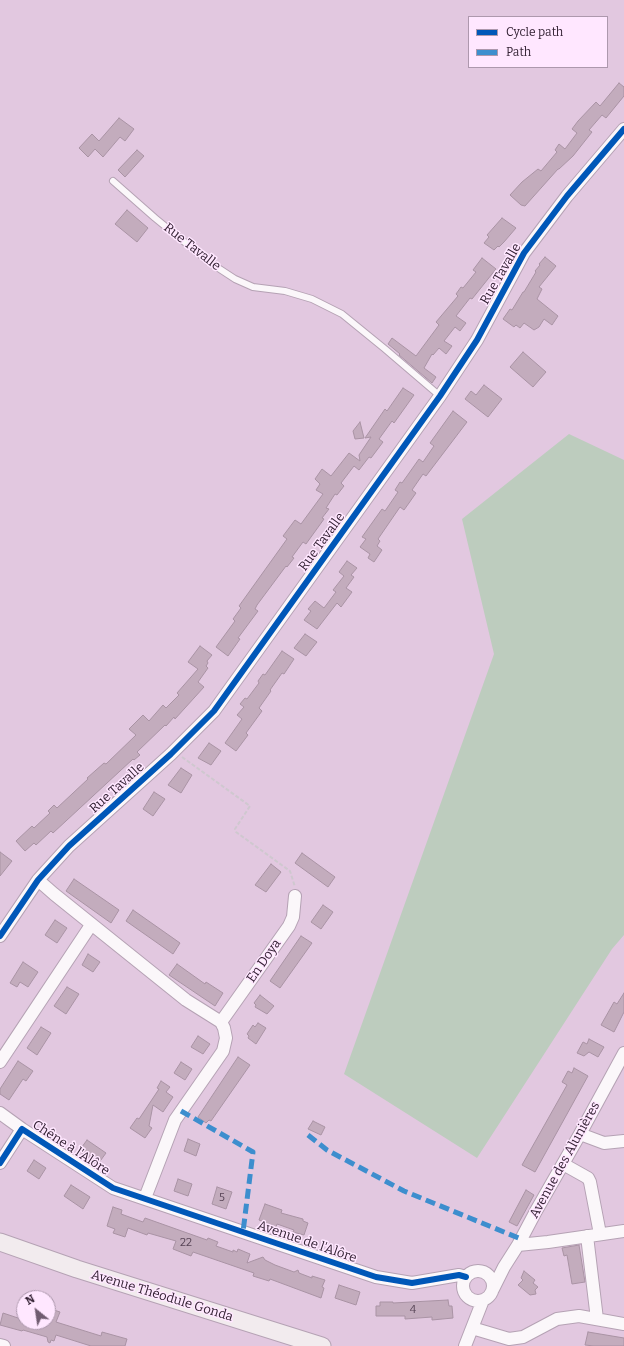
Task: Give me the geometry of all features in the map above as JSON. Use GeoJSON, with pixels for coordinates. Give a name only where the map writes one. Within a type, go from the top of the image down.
{"type":"FeatureCollection","features":[{"type":"Feature","properties":{"kind":"main road","name":"Avenue Théodule Gonda"},"geometry":{"type":"LineString","coordinates":[[1,1244],[322,1346]]}},
{"type":"Feature","properties":{"kind":"street","name":"Rue Tavalle"},"geometry":{"type":"LineString","coordinates":[[0,936],[38,880],[69,846],[174,751],[214,711],[440,396],[477,340],[524,253],[567,196],[624,129]]}},
{"type":"Feature","properties":{"kind":"street"},"geometry":{"type":"LineString","coordinates":[[38,880],[91,925],[186,1000],[221,1022],[226,1033],[225,1044],[222,1051],[175,1120],[145,1198]]}},
{"type":"Feature","properties":{"kind":"street","name":"En Doya"},"geometry":{"type":"LineString","coordinates":[[221,1022],[289,926],[293,917],[296,896]]}},
{"type":"Feature","properties":{"kind":"street"},"geometry":{"type":"LineString","coordinates":[[0,1062],[91,925]]}},
{"type":"Feature","properties":{"kind":"street","name":"Avenue des Alunières"},"geometry":{"type":"LineString","coordinates":[[465,1346],[483,1300],[491,1295],[504,1267],[518,1245],[536,1210],[580,1134],[620,1070],[624,1053]]}},
{"type":"Feature","properties":{"kind":"street","name":"Chêne à l'Alôre"},"geometry":{"type":"LineString","coordinates":[[0,1113],[113,1188],[145,1198]]}},
{"type":"Feature","properties":{"kind":"street","name":"Chêne à l'Alôre"},"geometry":{"type":"LineString","coordinates":[[0,1163],[22,1129]]}},
{"type":"Feature","properties":{"kind":"street"},"geometry":{"type":"LineString","coordinates":[[580,1134],[604,1144],[624,1141]]}},
{"type":"Feature","properties":{"kind":"street"},"geometry":{"type":"LineString","coordinates":[[563,1164],[588,1178],[600,1234]]}},
{"type":"Feature","properties":{"kind":"street","name":"Avenue de l'Alôre"},"geometry":{"type":"LineString","coordinates":[[145,1198],[376,1277],[412,1284],[459,1275],[466,1277]]}},
{"type":"Feature","properties":{"kind":"street"},"geometry":{"type":"LineString","coordinates":[[518,1245],[624,1231]]}},
{"type":"Feature","properties":{"kind":"street"},"geometry":{"type":"LineString","coordinates":[[587,1236],[598,1319]]}},
{"type":"Feature","properties":{"kind":"street"},"geometry":{"type":"LineString","coordinates":[[483,1300],[475,1301],[465,1294],[463,1289],[466,1277],[470,1273],[476,1271],[504,1267]]}},
{"type":"Feature","properties":{"kind":"street"},"geometry":{"type":"LineString","coordinates":[[481,1271],[491,1278],[493,1289]]}},
{"type":"Feature","properties":{"kind":"street"},"geometry":{"type":"LineString","coordinates":[[472,1328],[509,1339],[523,1337],[557,1318],[579,1316],[624,1324]]}},
{"type":"Feature","properties":{"kind":"street"},"geometry":{"type":"LineString","coordinates":[[0,1345],[4,1346]]}},
{"type":"Feature","properties":{"kind":"lane","name":"Rue Tavalle"},"geometry":{"type":"LineString","coordinates":[[113,181],[208,262],[236,279],[253,287],[285,291],[312,299],[342,314],[385,348],[440,396]]}},
{"type":"Feature","properties":{"kind":"path"},"geometry":{"type":"LineString","coordinates":[[174,751],[250,806],[235,828],[236,832],[290,871],[294,880],[296,896]]}},
{"type":"Feature","properties":{"kind":"green space"},"geometry":{"type":"Polygon","coordinates":[[[569,434],[624,460],[624,935],[612,949],[477,1158],[344,1074],[494,654],[462,519],[569,434]]]}},
{"type":"Feature","properties":{"kind":"building"},"geometry":{"type":"Polygon","coordinates":[[[619,83],[624,87],[624,96],[606,118],[602,115],[589,130],[592,132],[573,156],[558,169],[525,206],[521,205],[510,195],[522,182],[538,169],[541,171],[557,152],[555,150],[559,144],[565,149],[577,133],[572,129],[578,121],[596,102],[600,106],[619,83]]]}},
{"type":"Feature","properties":{"kind":"building"},"geometry":{"type":"Polygon","coordinates":[[[119,118],[134,129],[125,141],[120,137],[103,157],[95,149],[88,157],[79,148],[92,134],[99,141],[119,118]]]}},
{"type":"Feature","properties":{"kind":"building"},"geometry":{"type":"Polygon","coordinates":[[[137,150],[144,156],[125,177],[118,170],[137,150]]]}},
{"type":"Feature","properties":{"kind":"building"},"geometry":{"type":"Polygon","coordinates":[[[127,210],[148,228],[137,242],[115,224],[127,210]]]}},
{"type":"Feature","properties":{"kind":"building"},"geometry":{"type":"Polygon","coordinates":[[[502,218],[516,228],[499,247],[498,246],[494,250],[484,243],[489,237],[487,235],[502,218]]]}},
{"type":"Feature","properties":{"kind":"building"},"geometry":{"type":"Polygon","coordinates":[[[545,257],[556,266],[539,287],[542,289],[537,299],[558,316],[552,325],[544,319],[539,327],[534,330],[524,323],[520,328],[516,325],[514,327],[503,319],[510,309],[512,310],[536,272],[535,271],[540,265],[539,264],[545,257]]]}},
{"type":"Feature","properties":{"kind":"building"},"geometry":{"type":"Polygon","coordinates":[[[482,258],[496,269],[456,316],[466,323],[460,331],[455,327],[444,341],[452,346],[446,354],[439,348],[433,355],[432,354],[424,368],[436,377],[432,383],[388,344],[392,338],[416,356],[439,325],[436,322],[458,296],[456,294],[461,287],[463,288],[476,272],[473,270],[482,258]]]}},
{"type":"Feature","properties":{"kind":"building"},"geometry":{"type":"Polygon","coordinates":[[[523,352],[546,372],[533,387],[510,367],[523,352]]]}},
{"type":"Feature","properties":{"kind":"building"},"geometry":{"type":"Polygon","coordinates":[[[484,385],[502,399],[488,417],[465,399],[471,391],[476,395],[484,385]]]}},
{"type":"Feature","properties":{"kind":"building"},"geometry":{"type":"Polygon","coordinates":[[[403,388],[414,395],[394,423],[392,421],[379,439],[383,442],[371,458],[369,457],[359,470],[354,466],[341,483],[344,486],[337,495],[335,494],[326,508],[329,509],[322,518],[324,519],[306,544],[303,542],[292,557],[294,558],[287,567],[286,566],[257,605],[255,609],[258,611],[238,638],[240,639],[228,656],[216,647],[235,621],[233,619],[241,608],[239,606],[287,539],[283,536],[295,520],[301,524],[323,494],[316,490],[320,484],[315,479],[322,469],[331,476],[349,453],[360,461],[359,455],[371,437],[365,438],[385,409],[387,411],[403,388]]]}},
{"type":"Feature","properties":{"kind":"building"},"geometry":{"type":"Polygon","coordinates":[[[453,411],[467,422],[426,476],[423,474],[412,490],[416,493],[404,510],[400,507],[378,539],[380,541],[377,546],[382,550],[374,562],[368,558],[370,554],[360,547],[366,539],[362,537],[382,509],[385,511],[398,492],[395,490],[400,482],[402,483],[419,459],[423,462],[434,446],[430,443],[453,411]]]}},
{"type":"Feature","properties":{"kind":"building"},"geometry":{"type":"Polygon","coordinates":[[[360,422],[364,438],[355,439],[353,431],[360,422]]]}},
{"type":"Feature","properties":{"kind":"building"},"geometry":{"type":"Polygon","coordinates":[[[347,561],[357,568],[351,575],[354,577],[346,588],[352,592],[341,607],[337,603],[317,629],[304,620],[311,611],[308,609],[315,601],[324,608],[336,592],[333,590],[344,576],[339,572],[347,561]]]}},
{"type":"Feature","properties":{"kind":"building"},"geometry":{"type":"Polygon","coordinates":[[[305,634],[317,642],[306,656],[294,648],[305,634]]]}},
{"type":"Feature","properties":{"kind":"building"},"geometry":{"type":"Polygon","coordinates":[[[200,646],[212,655],[207,661],[208,663],[206,666],[208,668],[198,682],[204,687],[175,719],[174,717],[137,752],[140,755],[134,760],[133,759],[53,833],[51,831],[36,845],[34,843],[25,851],[16,841],[32,826],[34,828],[50,813],[48,811],[54,805],[57,808],[88,779],[87,778],[104,763],[106,764],[136,735],[129,729],[143,715],[149,721],[163,705],[166,708],[179,695],[177,693],[198,669],[188,662],[200,646]]]}},
{"type":"Feature","properties":{"kind":"building"},"geometry":{"type":"Polygon","coordinates":[[[282,651],[294,659],[284,674],[282,673],[270,690],[271,691],[259,708],[262,711],[246,733],[248,735],[236,751],[225,743],[242,719],[237,715],[244,707],[240,704],[245,698],[247,699],[259,683],[258,681],[263,674],[265,675],[282,651]]]}},
{"type":"Feature","properties":{"kind":"building"},"geometry":{"type":"Polygon","coordinates":[[[209,743],[221,751],[211,765],[198,758],[209,743]]]}},
{"type":"Feature","properties":{"kind":"building"},"geometry":{"type":"Polygon","coordinates":[[[181,768],[192,775],[181,793],[168,785],[181,768]]]}},
{"type":"Feature","properties":{"kind":"building"},"geometry":{"type":"Polygon","coordinates":[[[154,792],[165,799],[153,816],[143,809],[154,792]]]}},
{"type":"Feature","properties":{"kind":"building"},"geometry":{"type":"Polygon","coordinates":[[[0,852],[12,861],[0,876],[0,852]]]}},
{"type":"Feature","properties":{"kind":"building"},"geometry":{"type":"Polygon","coordinates":[[[302,853],[335,877],[328,887],[295,863],[302,853]]]}},
{"type":"Feature","properties":{"kind":"building"},"geometry":{"type":"Polygon","coordinates":[[[271,864],[281,872],[266,892],[255,885],[271,864]]]}},
{"type":"Feature","properties":{"kind":"building"},"geometry":{"type":"Polygon","coordinates":[[[74,879],[119,910],[111,923],[66,891],[74,879]]]}},
{"type":"Feature","properties":{"kind":"building"},"geometry":{"type":"Polygon","coordinates":[[[323,905],[333,912],[321,929],[311,922],[323,905]]]}},
{"type":"Feature","properties":{"kind":"building"},"geometry":{"type":"Polygon","coordinates":[[[133,910],[180,943],[173,954],[126,921],[133,910]]]}},
{"type":"Feature","properties":{"kind":"building"},"geometry":{"type":"Polygon","coordinates":[[[55,920],[67,928],[57,943],[45,935],[55,920]]]}},
{"type":"Feature","properties":{"kind":"building"},"geometry":{"type":"Polygon","coordinates":[[[301,936],[312,943],[280,988],[270,981],[301,936]]]}},
{"type":"Feature","properties":{"kind":"building"},"geometry":{"type":"Polygon","coordinates":[[[88,954],[100,962],[93,972],[82,965],[88,954]]]}},
{"type":"Feature","properties":{"kind":"building"},"geometry":{"type":"Polygon","coordinates":[[[23,962],[38,972],[28,987],[20,982],[17,987],[10,983],[23,962]]]}},
{"type":"Feature","properties":{"kind":"building"},"geometry":{"type":"Polygon","coordinates":[[[177,964],[205,984],[206,982],[223,993],[215,1006],[169,975],[177,964]]]}},
{"type":"Feature","properties":{"kind":"building"},"geometry":{"type":"Polygon","coordinates":[[[67,987],[79,994],[66,1014],[54,1006],[67,987]]]}},
{"type":"Feature","properties":{"kind":"building"},"geometry":{"type":"Polygon","coordinates":[[[624,993],[624,1012],[614,1032],[601,1025],[614,1002],[617,1004],[624,993]]]}},
{"type":"Feature","properties":{"kind":"building"},"geometry":{"type":"Polygon","coordinates":[[[260,995],[274,1006],[267,1014],[255,1007],[256,1005],[254,1003],[260,995]]]}},
{"type":"Feature","properties":{"kind":"building"},"geometry":{"type":"Polygon","coordinates":[[[258,1023],[266,1028],[256,1044],[248,1038],[249,1036],[247,1034],[253,1025],[255,1027],[258,1023]]]}},
{"type":"Feature","properties":{"kind":"building"},"geometry":{"type":"Polygon","coordinates":[[[41,1027],[51,1033],[37,1055],[27,1048],[41,1027]]]}},
{"type":"Feature","properties":{"kind":"building"},"geometry":{"type":"Polygon","coordinates":[[[198,1036],[210,1044],[203,1054],[191,1047],[198,1036]]]}},
{"type":"Feature","properties":{"kind":"building"},"geometry":{"type":"Polygon","coordinates":[[[589,1039],[604,1047],[598,1057],[589,1052],[584,1056],[577,1053],[583,1042],[587,1044],[589,1039]]]}},
{"type":"Feature","properties":{"kind":"building"},"geometry":{"type":"Polygon","coordinates":[[[238,1057],[250,1065],[211,1121],[209,1120],[206,1123],[198,1117],[238,1057]]]}},
{"type":"Feature","properties":{"kind":"building"},"geometry":{"type":"Polygon","coordinates":[[[18,1061],[33,1071],[26,1081],[23,1079],[9,1100],[0,1094],[0,1089],[18,1061]]]}},
{"type":"Feature","properties":{"kind":"building"},"geometry":{"type":"Polygon","coordinates":[[[181,1062],[192,1069],[185,1080],[174,1073],[181,1062]]]}},
{"type":"Feature","properties":{"kind":"building"},"geometry":{"type":"Polygon","coordinates":[[[574,1068],[588,1076],[535,1172],[522,1165],[567,1085],[562,1082],[568,1071],[572,1073],[574,1068]]]}},
{"type":"Feature","properties":{"kind":"building"},"geometry":{"type":"Polygon","coordinates":[[[161,1081],[170,1087],[166,1092],[173,1097],[163,1112],[153,1105],[149,1126],[152,1128],[145,1138],[130,1128],[137,1118],[139,1119],[159,1089],[157,1088],[161,1081]]]}},
{"type":"Feature","properties":{"kind":"building"},"geometry":{"type":"Polygon","coordinates":[[[313,1121],[325,1127],[321,1135],[308,1129],[313,1121]]]}},
{"type":"Feature","properties":{"kind":"building"},"geometry":{"type":"Polygon","coordinates":[[[188,1139],[200,1144],[196,1156],[184,1151],[188,1139]]]}},
{"type":"Feature","properties":{"kind":"building"},"geometry":{"type":"Polygon","coordinates":[[[87,1140],[106,1153],[98,1164],[79,1151],[87,1140]]]}},
{"type":"Feature","properties":{"kind":"building"},"geometry":{"type":"Polygon","coordinates":[[[34,1160],[46,1168],[39,1179],[27,1171],[34,1160]]]}},
{"type":"Feature","properties":{"kind":"building"},"geometry":{"type":"Polygon","coordinates":[[[178,1179],[192,1184],[188,1196],[174,1191],[178,1179]]]}},
{"type":"Feature","properties":{"kind":"building"},"geometry":{"type":"Polygon","coordinates":[[[71,1185],[90,1197],[83,1209],[64,1196],[71,1185]]]}},
{"type":"Feature","properties":{"kind":"building"},"geometry":{"type":"Polygon","coordinates":[[[217,1187],[232,1192],[226,1209],[212,1204],[217,1187]]]}},
{"type":"Feature","properties":{"kind":"building"},"geometry":{"type":"Polygon","coordinates":[[[526,1190],[534,1195],[517,1226],[509,1222],[526,1190]]]}},
{"type":"Feature","properties":{"kind":"building"},"geometry":{"type":"Polygon","coordinates":[[[265,1204],[282,1210],[281,1213],[303,1219],[303,1221],[308,1223],[304,1235],[293,1232],[294,1230],[277,1224],[276,1227],[259,1220],[265,1204]]]}},
{"type":"Feature","properties":{"kind":"building"},"geometry":{"type":"Polygon","coordinates":[[[113,1207],[122,1210],[121,1214],[143,1222],[145,1218],[207,1240],[208,1238],[218,1242],[216,1246],[233,1252],[233,1250],[237,1252],[238,1249],[250,1254],[247,1263],[263,1257],[265,1260],[275,1265],[294,1272],[298,1270],[299,1273],[312,1278],[312,1276],[325,1280],[322,1287],[324,1288],[321,1298],[270,1279],[269,1281],[253,1276],[254,1273],[193,1252],[191,1256],[173,1249],[176,1241],[148,1233],[147,1235],[128,1228],[125,1237],[113,1233],[115,1229],[107,1226],[113,1207]]]}},
{"type":"Feature","properties":{"kind":"building"},"geometry":{"type":"Polygon","coordinates":[[[579,1245],[585,1282],[572,1284],[567,1255],[564,1256],[562,1248],[579,1245]]]}},
{"type":"Feature","properties":{"kind":"building"},"geometry":{"type":"Polygon","coordinates":[[[524,1271],[535,1280],[533,1283],[538,1287],[535,1290],[536,1294],[530,1295],[518,1285],[523,1280],[521,1278],[524,1271]]]}},
{"type":"Feature","properties":{"kind":"building"},"geometry":{"type":"Polygon","coordinates":[[[339,1285],[360,1292],[356,1305],[335,1298],[339,1285]]]}},
{"type":"Feature","properties":{"kind":"building"},"geometry":{"type":"Polygon","coordinates":[[[448,1300],[449,1306],[452,1306],[453,1318],[432,1320],[432,1317],[405,1319],[405,1316],[376,1316],[376,1306],[380,1306],[380,1302],[393,1303],[448,1300]]]}},
{"type":"Feature","properties":{"kind":"building"},"geometry":{"type":"Polygon","coordinates":[[[56,1311],[60,1312],[56,1322],[56,1311]]]}},
{"type":"Feature","properties":{"kind":"building"},"geometry":{"type":"Polygon","coordinates":[[[3,1313],[16,1317],[16,1329],[0,1325],[3,1313]]]}},
{"type":"Feature","properties":{"kind":"building"},"geometry":{"type":"Polygon","coordinates":[[[56,1322],[101,1336],[102,1332],[127,1339],[125,1346],[91,1346],[56,1335],[54,1341],[51,1340],[50,1343],[48,1342],[47,1337],[23,1330],[56,1330],[56,1322]]]}},
{"type":"Feature","properties":{"kind":"building"},"geometry":{"type":"Polygon","coordinates":[[[588,1332],[624,1338],[624,1346],[585,1345],[588,1332]]]}},
{"type":"Feature","properties":{"kind":"marked path"},"geometry":{"type":"LineString","coordinates":[[181,1111],[253,1152],[243,1232]]}},
{"type":"Feature","properties":{"kind":"marked path"},"geometry":{"type":"LineString","coordinates":[[308,1135],[327,1150],[404,1191],[521,1239]]}},
{"type":"Feature","properties":{"kind":"cycle path"},"geometry":{"type":"LineString","coordinates":[[0,936],[38,880],[69,846],[171,754],[214,711],[440,396],[477,340],[524,253],[567,196],[624,129]]}},
{"type":"Feature","properties":{"kind":"cycle path"},"geometry":{"type":"LineString","coordinates":[[0,1163],[22,1129],[113,1188],[376,1277],[412,1283],[459,1275],[466,1277]]}}]}
